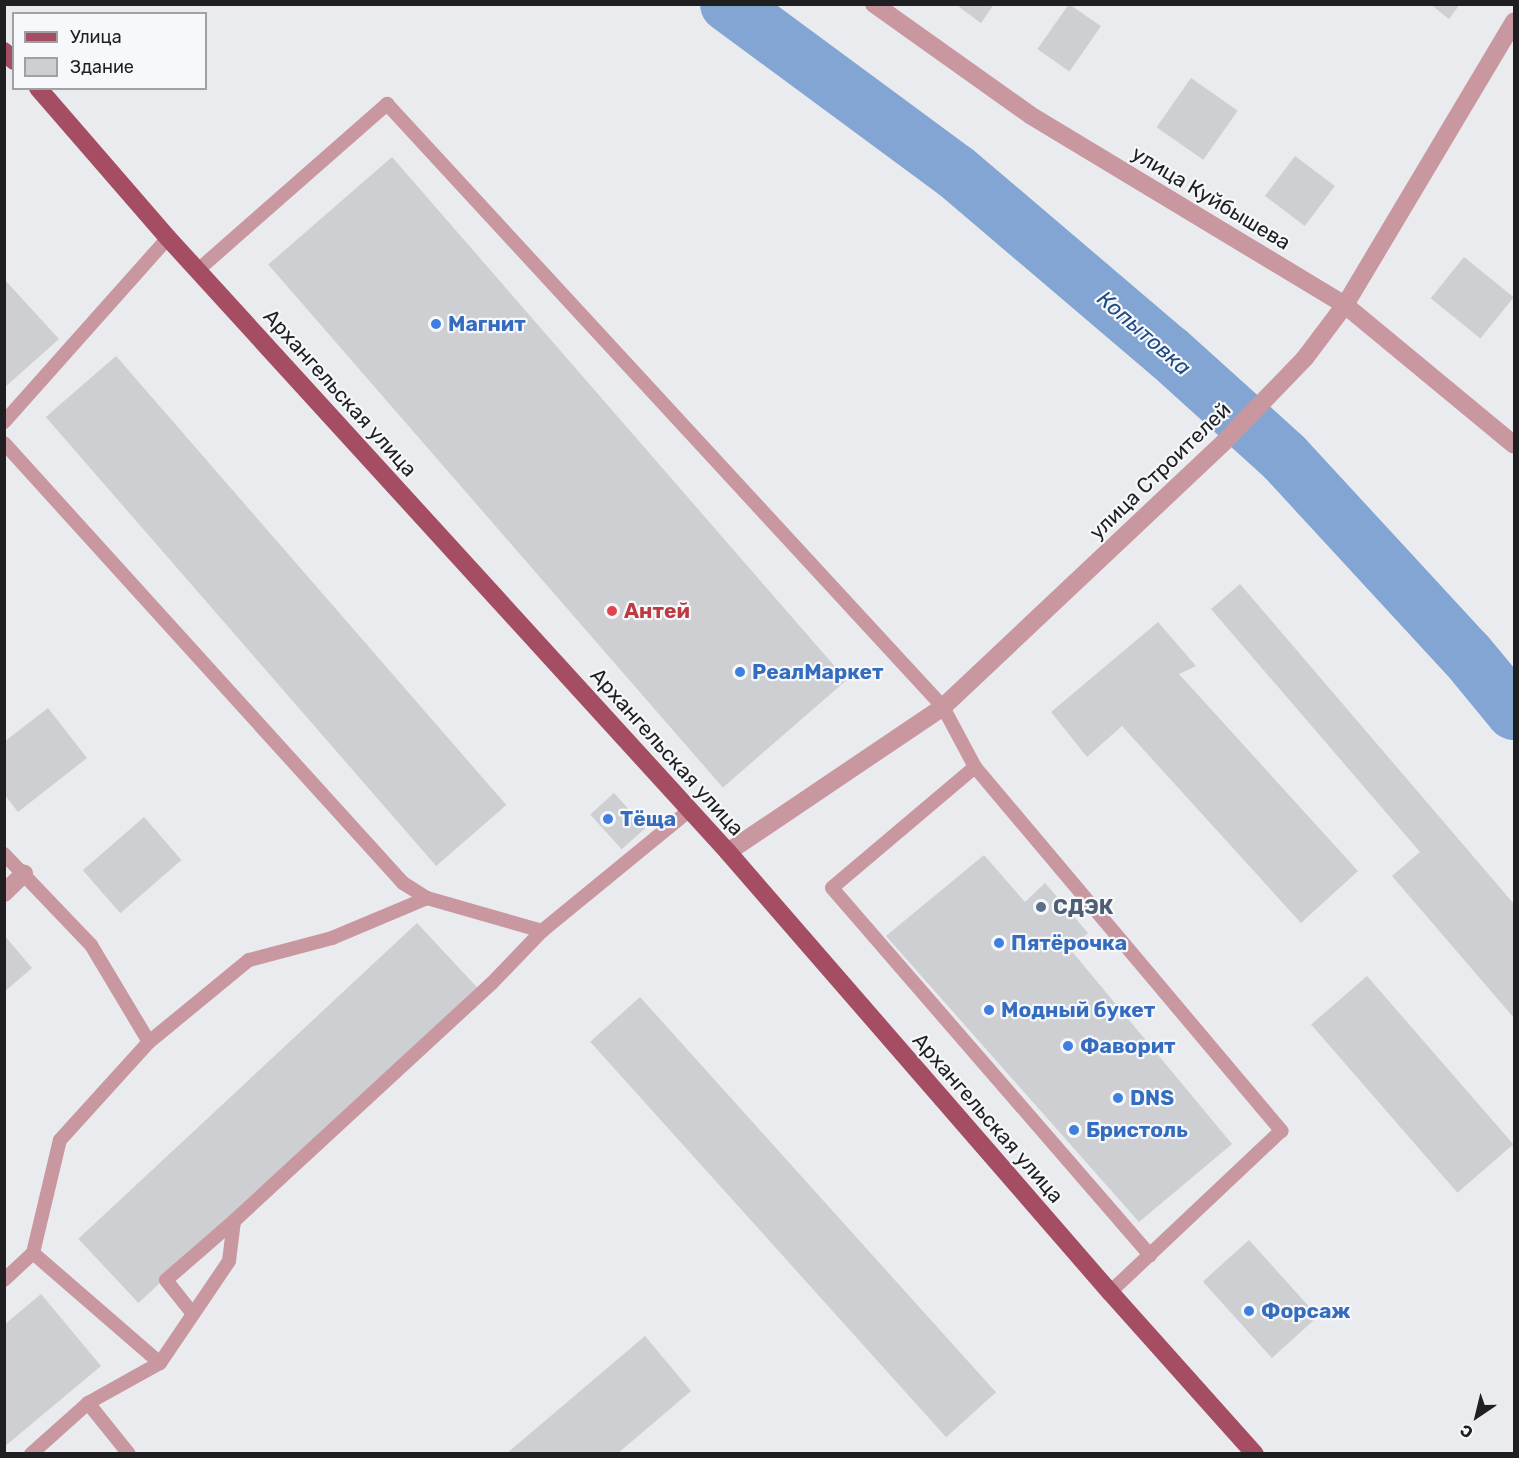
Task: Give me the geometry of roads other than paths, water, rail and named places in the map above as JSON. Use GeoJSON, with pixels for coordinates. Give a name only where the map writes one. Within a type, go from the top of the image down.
{"type":"FeatureCollection","features":[{"type":"Feature","properties":{"kind":"main road","name":"Архангельская улица"},"geometry":{"type":"LineString","coordinates":[[40,90],[168,238],[728,852],[1110,1292],[1255,1454]]}},
{"type":"Feature","properties":{"kind":"street","name":"улица Куйбышева"},"geometry":{"type":"LineString","coordinates":[[873,4],[1030,115],[1345,305],[1515,445]]}},
{"type":"Feature","properties":{"kind":"street","name":"улица Строителей"},"geometry":{"type":"LineString","coordinates":[[728,852],[943,707],[1224,442],[1305,358],[1345,305],[1515,22]]}},
{"type":"Feature","properties":{"kind":"street"},"geometry":{"type":"LineString","coordinates":[[4,893],[24,874]]}},
{"type":"Feature","properties":{"kind":"lane"},"geometry":{"type":"LineString","coordinates":[[198,270],[387,104],[943,707],[975,767],[1281,1131],[1110,1292]]}},
{"type":"Feature","properties":{"kind":"lane"},"geometry":{"type":"LineString","coordinates":[[4,422],[168,238]]}},
{"type":"Feature","properties":{"kind":"lane"},"geometry":{"type":"LineString","coordinates":[[4,443],[403,883],[427,898],[542,931]]}},
{"type":"Feature","properties":{"kind":"lane"},"geometry":{"type":"LineString","coordinates":[[975,767],[832,888],[1149,1255]]}},
{"type":"Feature","properties":{"kind":"lane"},"geometry":{"type":"LineString","coordinates":[[193,1314],[166,1280],[234,1221],[491,984],[542,931],[690,810]]}},
{"type":"Feature","properties":{"kind":"lane"},"geometry":{"type":"LineString","coordinates":[[4,854],[91,945],[149,1042]]}},
{"type":"Feature","properties":{"kind":"lane"},"geometry":{"type":"LineString","coordinates":[[4,1280],[33,1253],[60,1140],[149,1042],[249,960],[332,938],[427,898]]}},
{"type":"Feature","properties":{"kind":"lane"},"geometry":{"type":"LineString","coordinates":[[31,1454],[88,1403],[160,1363],[229,1261],[234,1221]]}},
{"type":"Feature","properties":{"kind":"lane"},"geometry":{"type":"LineString","coordinates":[[33,1253],[160,1363]]}},
{"type":"Feature","properties":{"kind":"lane"},"geometry":{"type":"LineString","coordinates":[[88,1403],[129,1454]]}},
{"type":"Feature","properties":{"kind":"waterway","name":"Копытовка"},"geometry":{"type":"LineString","coordinates":[[728,4],[956,172],[1169,353],[1284,457],[1467,655],[1514,712]]}},
{"type":"Feature","properties":{"kind":"place","name":"Магнит"},"geometry":{"type":"Point","coordinates":[436,324]}},
{"type":"Feature","properties":{"kind":"place","name":"Антей"},"geometry":{"type":"Point","coordinates":[612,611]}},
{"type":"Feature","properties":{"kind":"place","name":"РеалМаркет"},"geometry":{"type":"Point","coordinates":[740,672]}},
{"type":"Feature","properties":{"kind":"place","name":"Тёща"},"geometry":{"type":"Point","coordinates":[608,819]}},
{"type":"Feature","properties":{"kind":"place","name":"СДЭК"},"geometry":{"type":"Point","coordinates":[1041,907]}},
{"type":"Feature","properties":{"kind":"place","name":"Пятёрочка"},"geometry":{"type":"Point","coordinates":[999,943]}},
{"type":"Feature","properties":{"kind":"place","name":"Модный букет"},"geometry":{"type":"Point","coordinates":[989,1010]}},
{"type":"Feature","properties":{"kind":"place","name":"Фаворит"},"geometry":{"type":"Point","coordinates":[1068,1046]}},
{"type":"Feature","properties":{"kind":"place","name":"DNS"},"geometry":{"type":"Point","coordinates":[1118,1098]}},
{"type":"Feature","properties":{"kind":"place","name":"Бристоль"},"geometry":{"type":"Point","coordinates":[1074,1130]}},
{"type":"Feature","properties":{"kind":"place","name":"Форсаж"},"geometry":{"type":"Point","coordinates":[1249,1311]}}]}
